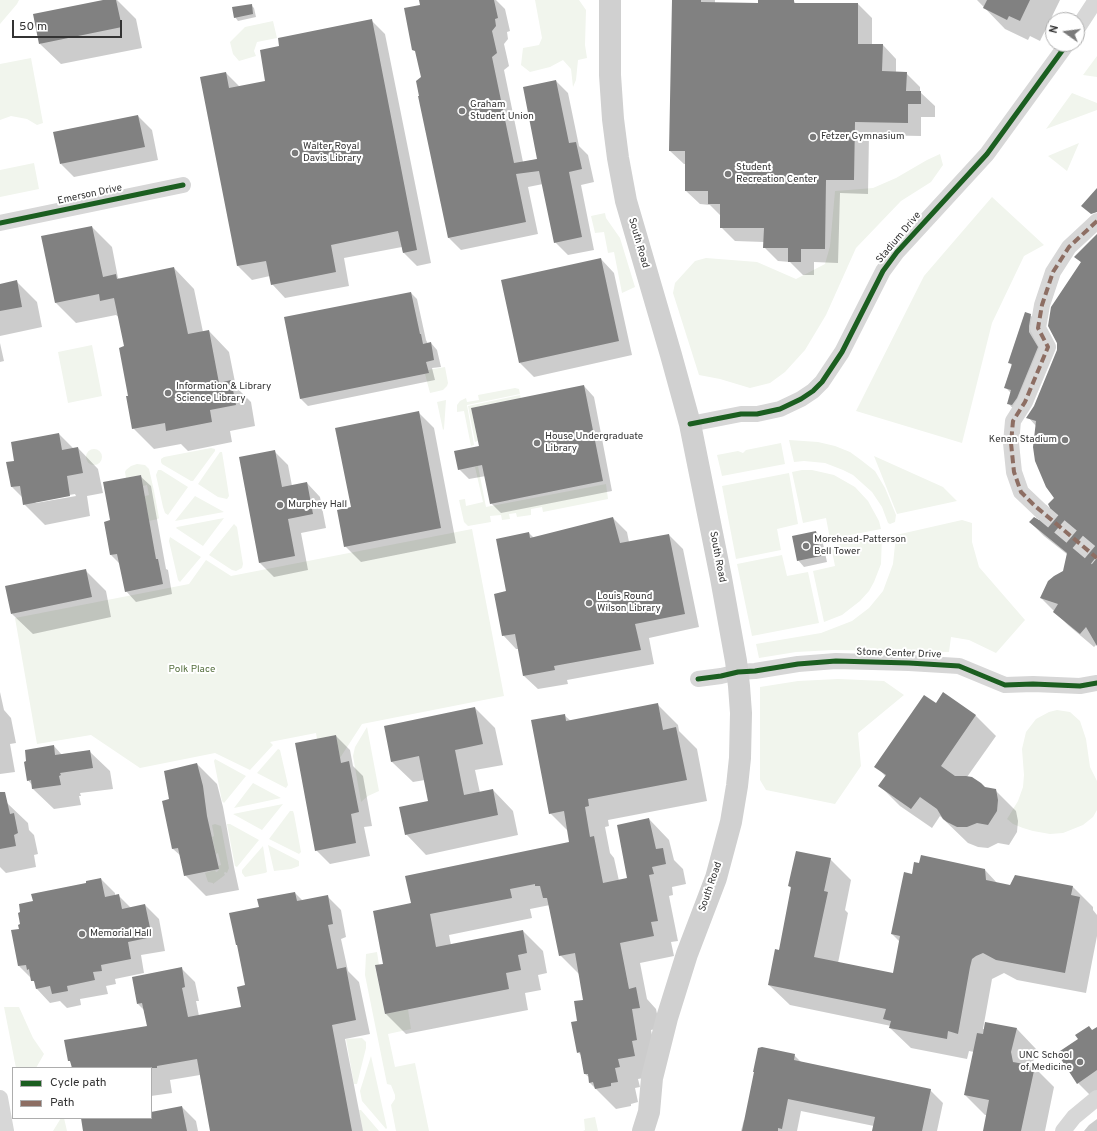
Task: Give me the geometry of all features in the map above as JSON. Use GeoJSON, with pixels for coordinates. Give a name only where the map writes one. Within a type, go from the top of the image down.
{"type":"FeatureCollection","features":[{"type":"Feature","properties":{"kind":"main road","name":"South Road"},"geometry":{"type":"LineString","coordinates":[[610,0],[610,74],[613,119],[619,165],[626,201],[690,424],[720,570],[738,672],[741,713],[740,758],[732,816],[716,878],[686,954],[667,1018],[652,1078],[649,1124]]}},
{"type":"Feature","properties":{"kind":"street"},"geometry":{"type":"LineString","coordinates":[[1085,17],[1096,0]]}},
{"type":"Feature","properties":{"kind":"street","name":"Stadium Drive"},"geometry":{"type":"LineString","coordinates":[[690,424],[741,414],[757,414],[780,409],[801,399],[813,391],[822,382],[842,352],[883,271],[897,252],[987,154],[1061,52]]}},
{"type":"Feature","properties":{"kind":"street","name":"Emerson Drive"},"geometry":{"type":"LineString","coordinates":[[0,223],[183,184]]}},
{"type":"Feature","properties":{"kind":"street"},"geometry":{"type":"LineString","coordinates":[[1041,511],[1021,492],[1014,472],[1011,443],[1013,421],[1025,402],[1048,347],[1038,328],[1042,305],[1053,272],[1069,247],[1097,221]]}},
{"type":"Feature","properties":{"kind":"street","name":"Stone Center Drive"},"geometry":{"type":"LineString","coordinates":[[698,679],[798,664],[836,661],[959,666],[1004,685],[1033,684],[1080,686],[1097,683]]}},
{"type":"Feature","properties":{"kind":"street"},"geometry":{"type":"LineString","coordinates":[[0,1098],[6,1131]]}},
{"type":"Feature","properties":{"kind":"street"},"geometry":{"type":"LineString","coordinates":[[1063,1131],[1074,1117],[1097,1098]]}},
{"type":"Feature","properties":{"kind":"green space"},"geometry":{"type":"Polygon","coordinates":[[[0,0],[19,0],[0,24],[0,0]]]}},
{"type":"Feature","properties":{"kind":"green space"},"geometry":{"type":"Polygon","coordinates":[[[535,0],[579,0],[586,10],[585,45],[587,58],[578,60],[576,80],[573,87],[571,69],[563,60],[550,67],[530,72],[521,65],[523,48],[539,45],[542,38],[535,0]]]}},
{"type":"Feature","properties":{"kind":"green space"},"geometry":{"type":"Polygon","coordinates":[[[273,21],[277,38],[257,42],[254,51],[256,56],[239,61],[233,54],[230,42],[245,27],[273,21]]]}},
{"type":"Feature","properties":{"kind":"green space"},"geometry":{"type":"Polygon","coordinates":[[[1097,56],[1097,77],[1083,75],[1097,56]]]}},
{"type":"Feature","properties":{"kind":"green space"},"geometry":{"type":"Polygon","coordinates":[[[31,58],[43,123],[37,125],[27,119],[11,116],[0,120],[0,64],[31,58]]]}},
{"type":"Feature","properties":{"kind":"green space"},"geometry":{"type":"Polygon","coordinates":[[[1072,93],[1097,103],[1097,110],[1046,129],[1072,93]]]}},
{"type":"Feature","properties":{"kind":"green space"},"geometry":{"type":"Polygon","coordinates":[[[1079,143],[1067,171],[1048,156],[1079,143]]]}},
{"type":"Feature","properties":{"kind":"green space"},"geometry":{"type":"Polygon","coordinates":[[[940,154],[943,165],[931,182],[901,201],[856,248],[826,315],[805,350],[785,372],[770,383],[750,388],[720,379],[699,375],[673,293],[675,283],[695,261],[706,258],[757,262],[796,279],[825,264],[830,246],[835,191],[873,188],[896,178],[940,154]]]}},
{"type":"Feature","properties":{"kind":"green space"},"geometry":{"type":"Polygon","coordinates":[[[34,163],[39,189],[0,197],[0,170],[34,163]]]}},
{"type":"Feature","properties":{"kind":"green space"},"geometry":{"type":"Polygon","coordinates":[[[992,197],[1044,245],[1024,256],[992,323],[962,443],[856,411],[924,276],[992,197]]]}},
{"type":"Feature","properties":{"kind":"green space"},"geometry":{"type":"Polygon","coordinates":[[[605,213],[606,218],[620,238],[635,287],[622,293],[614,252],[608,253],[604,232],[595,233],[591,216],[605,213]]]}},
{"type":"Feature","properties":{"kind":"green space"},"geometry":{"type":"Polygon","coordinates":[[[92,345],[102,396],[68,403],[58,352],[92,345]]]}},
{"type":"Feature","properties":{"kind":"green space"},"geometry":{"type":"Polygon","coordinates":[[[445,367],[448,383],[447,386],[443,390],[430,393],[425,374],[429,373],[428,370],[445,367]]]}},
{"type":"Feature","properties":{"kind":"green space"},"geometry":{"type":"Polygon","coordinates":[[[515,388],[519,389],[520,394],[467,405],[474,445],[471,446],[464,411],[457,412],[457,405],[460,401],[466,398],[467,402],[479,400],[478,395],[515,388]]]}},
{"type":"Feature","properties":{"kind":"green space"},"geometry":{"type":"Polygon","coordinates":[[[520,395],[521,398],[471,408],[478,441],[475,442],[468,406],[520,395]]]}},
{"type":"Feature","properties":{"kind":"green space"},"geometry":{"type":"Polygon","coordinates":[[[446,400],[444,429],[443,430],[437,402],[446,400]]]}},
{"type":"Feature","properties":{"kind":"green space"},"geometry":{"type":"Polygon","coordinates":[[[789,440],[818,442],[835,446],[850,452],[861,460],[875,471],[885,488],[896,515],[895,522],[890,524],[888,523],[882,507],[872,492],[853,475],[825,463],[804,461],[794,462],[789,440]]]}},
{"type":"Feature","properties":{"kind":"green space"},"geometry":{"type":"Polygon","coordinates":[[[781,443],[785,464],[722,476],[717,455],[738,451],[743,453],[746,450],[781,443]]]}},
{"type":"Feature","properties":{"kind":"green space"},"geometry":{"type":"Polygon","coordinates":[[[211,448],[215,449],[215,451],[193,481],[162,464],[161,462],[161,459],[164,457],[211,448]]]}},
{"type":"Feature","properties":{"kind":"green space"},"geometry":{"type":"Polygon","coordinates":[[[94,449],[100,451],[102,457],[100,463],[94,465],[88,463],[86,457],[88,451],[94,449]]]}},
{"type":"Feature","properties":{"kind":"green space"},"geometry":{"type":"Polygon","coordinates":[[[220,452],[222,452],[229,496],[227,499],[218,497],[198,484],[220,452]]]}},
{"type":"Feature","properties":{"kind":"green space"},"geometry":{"type":"Polygon","coordinates":[[[874,456],[943,487],[957,501],[897,514],[874,456]]]}},
{"type":"Feature","properties":{"kind":"green space"},"geometry":{"type":"Polygon","coordinates":[[[137,464],[145,465],[149,469],[158,519],[149,521],[145,496],[149,495],[147,485],[143,486],[141,475],[126,478],[126,470],[137,464]]]}},
{"type":"Feature","properties":{"kind":"green space"},"geometry":{"type":"Polygon","coordinates":[[[478,466],[486,507],[606,484],[608,499],[543,512],[542,507],[531,509],[531,515],[517,517],[516,513],[509,514],[510,519],[502,520],[501,515],[490,516],[491,522],[468,526],[464,522],[459,500],[465,499],[466,506],[483,502],[475,467],[478,466]]]}},
{"type":"Feature","properties":{"kind":"green space"},"geometry":{"type":"Polygon","coordinates":[[[158,470],[161,470],[188,487],[168,515],[165,513],[163,507],[156,475],[158,470]]]}},
{"type":"Feature","properties":{"kind":"green space"},"geometry":{"type":"Polygon","coordinates":[[[812,470],[834,475],[855,487],[868,501],[879,521],[881,529],[830,539],[826,518],[803,523],[792,472],[812,470]]]}},
{"type":"Feature","properties":{"kind":"green space"},"geometry":{"type":"Polygon","coordinates":[[[789,473],[798,524],[777,529],[781,550],[736,559],[722,486],[789,473]]]}},
{"type":"Feature","properties":{"kind":"green space"},"geometry":{"type":"Polygon","coordinates":[[[195,496],[224,512],[175,521],[195,496]]]}},
{"type":"Feature","properties":{"kind":"green space"},"geometry":{"type":"Polygon","coordinates":[[[224,518],[203,546],[176,528],[177,527],[224,518]]]}},
{"type":"Feature","properties":{"kind":"green space"},"geometry":{"type":"Polygon","coordinates":[[[962,520],[972,523],[972,542],[979,567],[1025,620],[996,653],[969,640],[951,637],[949,652],[833,650],[796,652],[759,658],[756,644],[821,633],[852,621],[869,608],[883,591],[893,564],[896,535],[962,520]]]}},
{"type":"Feature","properties":{"kind":"green space"},"geometry":{"type":"Polygon","coordinates":[[[234,524],[237,527],[243,564],[242,568],[236,571],[209,555],[234,524]]]}},
{"type":"Feature","properties":{"kind":"green space","name":"Polk Place"},"geometry":{"type":"Polygon","coordinates":[[[472,529],[504,696],[362,724],[340,758],[336,735],[317,739],[316,733],[270,742],[273,745],[250,770],[215,753],[140,768],[91,735],[37,744],[15,618],[189,584],[206,560],[231,576],[472,529]]]}},
{"type":"Feature","properties":{"kind":"green space"},"geometry":{"type":"Polygon","coordinates":[[[882,535],[881,564],[869,591],[860,601],[842,615],[824,622],[813,571],[835,566],[831,546],[882,535]]]}},
{"type":"Feature","properties":{"kind":"green space"},"geometry":{"type":"Polygon","coordinates":[[[170,537],[201,557],[180,582],[178,580],[169,541],[170,537]]]}},
{"type":"Feature","properties":{"kind":"green space"},"geometry":{"type":"Polygon","coordinates":[[[782,555],[787,576],[808,572],[819,623],[752,636],[737,564],[782,555]]]}},
{"type":"Feature","properties":{"kind":"green space"},"geometry":{"type":"Polygon","coordinates":[[[838,679],[884,681],[904,695],[858,733],[861,766],[835,804],[766,790],[760,780],[760,687],[798,681],[838,679]]]}},
{"type":"Feature","properties":{"kind":"green space"},"geometry":{"type":"Polygon","coordinates":[[[1057,710],[1070,712],[1080,721],[1086,739],[1090,767],[1097,781],[1097,810],[1093,817],[1083,825],[1063,833],[1050,834],[1023,828],[1013,824],[1007,819],[1018,801],[1023,787],[1024,775],[1022,749],[1026,732],[1036,719],[1049,712],[1057,710]]]}},
{"type":"Feature","properties":{"kind":"green space"},"geometry":{"type":"Polygon","coordinates":[[[367,727],[379,791],[368,796],[361,802],[353,756],[355,747],[367,727]]]}},
{"type":"Feature","properties":{"kind":"green space"},"geometry":{"type":"Polygon","coordinates":[[[278,749],[280,750],[288,785],[286,788],[257,773],[278,749]]]}},
{"type":"Feature","properties":{"kind":"green space"},"geometry":{"type":"Polygon","coordinates":[[[215,759],[246,776],[224,803],[222,801],[214,761],[215,759]]]}},
{"type":"Feature","properties":{"kind":"green space"},"geometry":{"type":"Polygon","coordinates":[[[253,783],[281,798],[234,808],[253,783]]]}},
{"type":"Feature","properties":{"kind":"green space"},"geometry":{"type":"Polygon","coordinates":[[[283,804],[262,830],[233,814],[283,804]]]}},
{"type":"Feature","properties":{"kind":"green space"},"geometry":{"type":"Polygon","coordinates":[[[290,811],[293,811],[294,814],[301,852],[299,854],[269,839],[290,811]]]}},
{"type":"Feature","properties":{"kind":"green space"},"geometry":{"type":"Polygon","coordinates":[[[215,824],[221,826],[229,868],[227,873],[224,873],[225,875],[213,884],[208,882],[205,873],[215,870],[216,872],[218,871],[218,866],[221,865],[218,853],[216,854],[212,837],[214,836],[212,825],[215,824]]]}},
{"type":"Feature","properties":{"kind":"green space"},"geometry":{"type":"Polygon","coordinates":[[[227,824],[230,824],[259,840],[237,867],[235,866],[227,824]]]}},
{"type":"Feature","properties":{"kind":"green space"},"geometry":{"type":"Polygon","coordinates":[[[268,845],[299,861],[299,866],[291,869],[274,871],[268,845]]]}},
{"type":"Feature","properties":{"kind":"green space"},"geometry":{"type":"Polygon","coordinates":[[[263,846],[267,872],[245,877],[242,870],[263,846]]]}},
{"type":"Feature","properties":{"kind":"green space"},"geometry":{"type":"Polygon","coordinates":[[[377,952],[379,965],[375,966],[385,1014],[408,1009],[411,1029],[388,1034],[395,1067],[415,1063],[429,1131],[396,1131],[391,1105],[395,1099],[395,1095],[391,1085],[387,1084],[365,975],[366,954],[377,952]]]}},
{"type":"Feature","properties":{"kind":"green space"},"geometry":{"type":"Polygon","coordinates":[[[4,1007],[19,1007],[33,1038],[44,1054],[37,1067],[16,1067],[4,1007]]]}},
{"type":"Feature","properties":{"kind":"green space"},"geometry":{"type":"Polygon","coordinates":[[[362,1038],[366,1042],[366,1048],[357,1084],[354,1084],[346,1039],[362,1038]]]}},
{"type":"Feature","properties":{"kind":"green space"},"geometry":{"type":"Polygon","coordinates":[[[371,1056],[386,1129],[362,1101],[360,1091],[371,1056]]]}},
{"type":"Feature","properties":{"kind":"green space"},"geometry":{"type":"Polygon","coordinates":[[[359,1110],[361,1110],[379,1131],[363,1131],[359,1110]]]}},
{"type":"Feature","properties":{"kind":"green space"},"geometry":{"type":"Polygon","coordinates":[[[595,1117],[598,1131],[583,1131],[585,1130],[584,1119],[595,1117]]]}},
{"type":"Feature","properties":{"kind":"green space"},"geometry":{"type":"Polygon","coordinates":[[[60,1119],[64,1119],[67,1131],[53,1131],[60,1119]]]}},
{"type":"Feature","properties":{"kind":"building"},"geometry":{"type":"Polygon","coordinates":[[[103,0],[116,0],[122,27],[39,44],[33,14],[103,0]]]}},
{"type":"Feature","properties":{"kind":"building","name":"Graham Student Union"},"geometry":{"type":"Polygon","coordinates":[[[419,0],[494,0],[498,18],[495,19],[496,26],[492,31],[497,53],[492,57],[514,163],[537,159],[523,87],[556,80],[569,143],[576,142],[582,169],[569,172],[582,237],[554,243],[539,171],[516,174],[526,222],[448,238],[418,96],[416,81],[421,77],[415,51],[412,50],[404,8],[420,5],[419,0]]]}},
{"type":"Feature","properties":{"kind":"building","name":"Fetzer Gymnasium"},"geometry":{"type":"Polygon","coordinates":[[[672,0],[758,3],[758,0],[794,0],[794,3],[858,3],[858,44],[883,44],[882,71],[907,72],[906,91],[921,91],[921,104],[908,104],[908,123],[855,122],[854,180],[826,180],[825,249],[801,249],[801,262],[788,262],[788,248],[763,248],[764,228],[720,228],[720,204],[708,204],[708,191],[685,191],[685,151],[669,151],[672,0]]]}},
{"type":"Feature","properties":{"kind":"building"},"geometry":{"type":"Polygon","coordinates":[[[987,0],[1030,0],[1020,21],[1009,16],[1007,20],[983,8],[987,0]]]}},
{"type":"Feature","properties":{"kind":"building"},"geometry":{"type":"Polygon","coordinates":[[[252,4],[253,14],[234,18],[232,7],[252,4]]]}},
{"type":"Feature","properties":{"kind":"building","name":"Walter Royal Davis Library"},"geometry":{"type":"Polygon","coordinates":[[[372,19],[417,250],[403,253],[398,231],[331,245],[336,272],[271,285],[266,261],[237,266],[200,77],[226,72],[229,88],[265,81],[260,50],[279,46],[278,38],[372,19]]]}},
{"type":"Feature","properties":{"kind":"building"},"geometry":{"type":"Polygon","coordinates":[[[138,115],[145,147],[60,164],[53,132],[138,115]]]}},
{"type":"Feature","properties":{"kind":"building"},"geometry":{"type":"Polygon","coordinates":[[[1097,188],[1097,212],[1091,214],[1081,206],[1097,188]]]}},
{"type":"Feature","properties":{"kind":"building"},"geometry":{"type":"Polygon","coordinates":[[[92,226],[103,277],[116,274],[117,279],[174,267],[188,334],[209,330],[219,383],[231,380],[236,405],[210,410],[212,422],[166,431],[165,423],[132,429],[126,396],[128,396],[119,348],[124,346],[114,298],[100,301],[99,294],[55,303],[41,236],[92,226]]]}},
{"type":"Feature","properties":{"kind":"building","name":"Kenan Stadium"},"geometry":{"type":"Polygon","coordinates":[[[1097,234],[1097,646],[1086,627],[1080,634],[1053,612],[1058,604],[1040,598],[1048,581],[1063,571],[1067,553],[1029,522],[1034,517],[1039,520],[1048,518],[1050,508],[1048,504],[1054,498],[1046,487],[1035,461],[1033,447],[1036,421],[1026,418],[1034,406],[1057,350],[1057,343],[1048,326],[1051,307],[1081,262],[1074,257],[1097,234]]]}},
{"type":"Feature","properties":{"kind":"building"},"geometry":{"type":"Polygon","coordinates":[[[601,258],[619,341],[519,363],[501,280],[601,258]]]}},
{"type":"Feature","properties":{"kind":"building"},"geometry":{"type":"Polygon","coordinates":[[[17,280],[22,307],[0,311],[0,284],[17,280]]]}},
{"type":"Feature","properties":{"kind":"building"},"geometry":{"type":"Polygon","coordinates":[[[411,292],[423,344],[431,342],[434,360],[426,362],[429,373],[300,399],[284,317],[411,292]]]}},
{"type":"Feature","properties":{"kind":"building"},"geometry":{"type":"Polygon","coordinates":[[[1025,312],[1031,314],[1029,332],[1038,347],[1017,398],[1012,405],[1007,404],[1011,390],[1004,388],[1012,364],[1008,363],[1025,312]]]}},
{"type":"Feature","properties":{"kind":"building","name":"House Undergraduate Library"},"geometry":{"type":"Polygon","coordinates":[[[584,385],[603,481],[490,504],[482,465],[458,470],[454,451],[479,446],[471,408],[584,385]]]}},
{"type":"Feature","properties":{"kind":"building"},"geometry":{"type":"Polygon","coordinates":[[[419,411],[441,528],[344,547],[337,510],[351,507],[335,428],[419,411]]]}},
{"type":"Feature","properties":{"kind":"building"},"geometry":{"type":"Polygon","coordinates":[[[59,433],[62,450],[78,447],[83,473],[67,476],[70,496],[23,505],[20,486],[11,487],[6,462],[14,461],[11,442],[59,433]]]}},
{"type":"Feature","properties":{"kind":"building","name":"Murphey Hall"},"geometry":{"type":"Polygon","coordinates":[[[275,450],[282,487],[307,482],[313,514],[288,519],[295,556],[259,563],[239,457],[275,450]]]}},
{"type":"Feature","properties":{"kind":"building"},"geometry":{"type":"Polygon","coordinates":[[[141,475],[156,559],[158,559],[163,584],[125,592],[117,554],[110,555],[104,522],[110,520],[103,482],[141,475]]]}},
{"type":"Feature","properties":{"kind":"building","name":"Louis Round Wilson Library"},"geometry":{"type":"Polygon","coordinates":[[[613,517],[620,543],[669,534],[685,614],[635,624],[641,650],[554,666],[555,670],[523,676],[515,634],[502,636],[494,594],[506,591],[496,539],[529,532],[530,538],[613,517]]]}},
{"type":"Feature","properties":{"kind":"building","name":"Morehead-Patterson Bell Tower"},"geometry":{"type":"Polygon","coordinates":[[[816,531],[821,556],[797,561],[792,536],[816,531]]]}},
{"type":"Feature","properties":{"kind":"building"},"geometry":{"type":"Polygon","coordinates":[[[86,569],[92,597],[11,614],[5,586],[86,569]]]}},
{"type":"Feature","properties":{"kind":"building"},"geometry":{"type":"Polygon","coordinates":[[[943,692],[976,715],[941,766],[955,776],[972,777],[985,787],[996,789],[998,800],[997,811],[988,825],[977,823],[967,827],[957,827],[943,819],[937,809],[920,797],[911,809],[878,786],[886,775],[874,767],[924,695],[936,703],[943,692]]]}},
{"type":"Feature","properties":{"kind":"building"},"geometry":{"type":"Polygon","coordinates":[[[658,703],[663,730],[676,727],[687,780],[588,799],[589,806],[585,807],[590,837],[594,836],[603,883],[627,878],[617,825],[649,818],[656,849],[663,848],[666,864],[652,867],[654,874],[649,875],[658,921],[651,922],[654,936],[620,943],[629,989],[636,987],[640,1008],[632,1009],[637,1040],[632,1041],[635,1056],[618,1059],[620,1067],[615,1068],[618,1082],[611,1083],[611,1086],[595,1089],[593,1082],[589,1083],[588,1074],[584,1074],[580,1052],[577,1053],[571,1022],[577,1021],[574,1001],[583,1000],[575,953],[559,956],[547,898],[543,898],[540,886],[535,886],[535,884],[510,889],[512,898],[430,914],[436,947],[523,930],[527,953],[518,955],[521,970],[506,973],[509,989],[385,1014],[375,965],[383,964],[373,911],[411,903],[405,876],[569,842],[564,811],[549,814],[531,720],[565,714],[566,721],[658,703]]]}},
{"type":"Feature","properties":{"kind":"building"},"geometry":{"type":"Polygon","coordinates":[[[475,707],[483,744],[455,750],[464,795],[493,789],[498,815],[405,835],[399,807],[428,801],[419,756],[391,762],[384,726],[475,707]]]}},
{"type":"Feature","properties":{"kind":"building"},"geometry":{"type":"Polygon","coordinates":[[[336,735],[341,763],[349,761],[359,812],[351,814],[356,843],[315,851],[295,743],[336,735]]]}},
{"type":"Feature","properties":{"kind":"building"},"geometry":{"type":"Polygon","coordinates":[[[54,745],[55,755],[90,750],[93,768],[60,773],[61,775],[59,776],[61,785],[32,789],[31,780],[27,781],[24,762],[26,761],[25,750],[54,745]]]}},
{"type":"Feature","properties":{"kind":"building"},"geometry":{"type":"Polygon","coordinates":[[[197,763],[203,786],[207,816],[219,869],[184,876],[178,848],[172,849],[162,801],[169,799],[164,771],[197,763]]]}},
{"type":"Feature","properties":{"kind":"building"},"geometry":{"type":"Polygon","coordinates":[[[0,792],[5,792],[10,814],[14,813],[18,833],[14,835],[16,846],[0,849],[0,792]]]}},
{"type":"Feature","properties":{"kind":"building"},"geometry":{"type":"Polygon","coordinates":[[[796,851],[831,858],[824,891],[828,892],[814,957],[893,973],[900,936],[891,934],[904,872],[912,874],[914,862],[919,863],[921,855],[985,869],[986,880],[1010,885],[1015,875],[1073,886],[1071,895],[1080,897],[1065,973],[996,960],[983,953],[976,956],[972,959],[970,967],[958,1034],[948,1031],[947,1039],[889,1028],[891,1021],[883,1019],[886,1009],[768,985],[775,949],[779,950],[791,887],[788,886],[796,851]]]}},
{"type":"Feature","properties":{"kind":"building","name":"Memorial Hall"},"geometry":{"type":"Polygon","coordinates":[[[101,878],[105,897],[119,894],[122,909],[145,904],[152,937],[128,942],[131,959],[101,965],[102,971],[93,972],[95,980],[67,986],[68,991],[52,994],[50,986],[36,989],[34,981],[31,981],[29,969],[27,970],[26,965],[18,966],[11,930],[19,929],[19,904],[33,901],[31,894],[86,883],[86,881],[101,878]]]}},
{"type":"Feature","properties":{"kind":"building"},"geometry":{"type":"Polygon","coordinates":[[[295,892],[297,901],[328,895],[333,924],[328,925],[337,969],[346,967],[356,1020],[332,1025],[352,1131],[210,1131],[197,1059],[157,1066],[157,1068],[72,1067],[70,1061],[68,1061],[64,1040],[147,1026],[142,1003],[137,1004],[132,977],[182,967],[185,987],[182,988],[188,1017],[241,1007],[237,987],[245,985],[229,913],[259,907],[257,899],[295,892]]]}},
{"type":"Feature","properties":{"kind":"building"},"geometry":{"type":"Polygon","coordinates":[[[985,1022],[1017,1028],[1011,1052],[1013,1062],[1035,1066],[1021,1131],[983,1131],[989,1100],[964,1095],[977,1033],[983,1034],[985,1022]]]}},
{"type":"Feature","properties":{"kind":"building","name":"UNC School of Medicine"},"geometry":{"type":"Polygon","coordinates":[[[1089,1026],[1092,1030],[1097,1027],[1097,1070],[1077,1084],[1057,1053],[1078,1039],[1075,1035],[1089,1026]]]}},
{"type":"Feature","properties":{"kind":"building"},"geometry":{"type":"Polygon","coordinates":[[[762,1047],[795,1054],[794,1060],[931,1089],[922,1131],[872,1131],[875,1117],[788,1099],[782,1129],[778,1128],[778,1131],[742,1131],[758,1048],[762,1047]]]}},
{"type":"Feature","properties":{"kind":"building"},"geometry":{"type":"Polygon","coordinates":[[[182,1106],[187,1131],[83,1131],[81,1119],[152,1119],[152,1112],[182,1106]]]}},
{"type":"Feature","properties":{"kind":"tunnel"},"geometry":{"type":"LineString","coordinates":[[1041,511],[1097,558]]}},
{"type":"Feature","properties":{"kind":"marked path"},"geometry":{"type":"LineString","coordinates":[[1097,221],[1069,247],[1053,272],[1042,305],[1038,328],[1048,347],[1025,402],[1013,421],[1011,443],[1014,472],[1021,492],[1035,506],[1097,558]]}},
{"type":"Feature","properties":{"kind":"cycle path"},"geometry":{"type":"LineString","coordinates":[[690,424],[741,414],[757,414],[780,409],[801,399],[813,391],[822,382],[842,352],[883,271],[897,252],[987,154],[1061,52]]}},
{"type":"Feature","properties":{"kind":"cycle path"},"geometry":{"type":"LineString","coordinates":[[0,223],[183,185]]}},
{"type":"Feature","properties":{"kind":"cycle path"},"geometry":{"type":"LineString","coordinates":[[698,679],[798,664],[836,661],[959,666],[1005,685],[1033,684],[1080,686],[1097,683]]}},
{"type":"Feature","properties":{"kind":"place","name":"Graham Student Union"},"geometry":{"type":"Point","coordinates":[462,111]}},
{"type":"Feature","properties":{"kind":"place","name":"Fetzer Gymnasium"},"geometry":{"type":"Point","coordinates":[813,137]}},
{"type":"Feature","properties":{"kind":"place","name":"Walter Royal Davis Library"},"geometry":{"type":"Point","coordinates":[295,153]}},
{"type":"Feature","properties":{"kind":"place","name":"Student Recreation Center"},"geometry":{"type":"Point","coordinates":[728,174]}},
{"type":"Feature","properties":{"kind":"place","name":"Information & Library Science Library"},"geometry":{"type":"Point","coordinates":[168,393]}},
{"type":"Feature","properties":{"kind":"place","name":"Kenan Stadium"},"geometry":{"type":"Point","coordinates":[1065,440]}},
{"type":"Feature","properties":{"kind":"place","name":"House Undergraduate Library"},"geometry":{"type":"Point","coordinates":[537,443]}},
{"type":"Feature","properties":{"kind":"place","name":"Murphey Hall"},"geometry":{"type":"Point","coordinates":[280,505]}},
{"type":"Feature","properties":{"kind":"place","name":"Morehead-Patterson Bell Tower"},"geometry":{"type":"Point","coordinates":[806,546]}},
{"type":"Feature","properties":{"kind":"place","name":"Louis Round Wilson Library"},"geometry":{"type":"Point","coordinates":[589,603]}},
{"type":"Feature","properties":{"kind":"place","name":"Memorial Hall"},"geometry":{"type":"Point","coordinates":[82,934]}},
{"type":"Feature","properties":{"kind":"place","name":"UNC School of Medicine"},"geometry":{"type":"Point","coordinates":[1080,1062]}}]}
